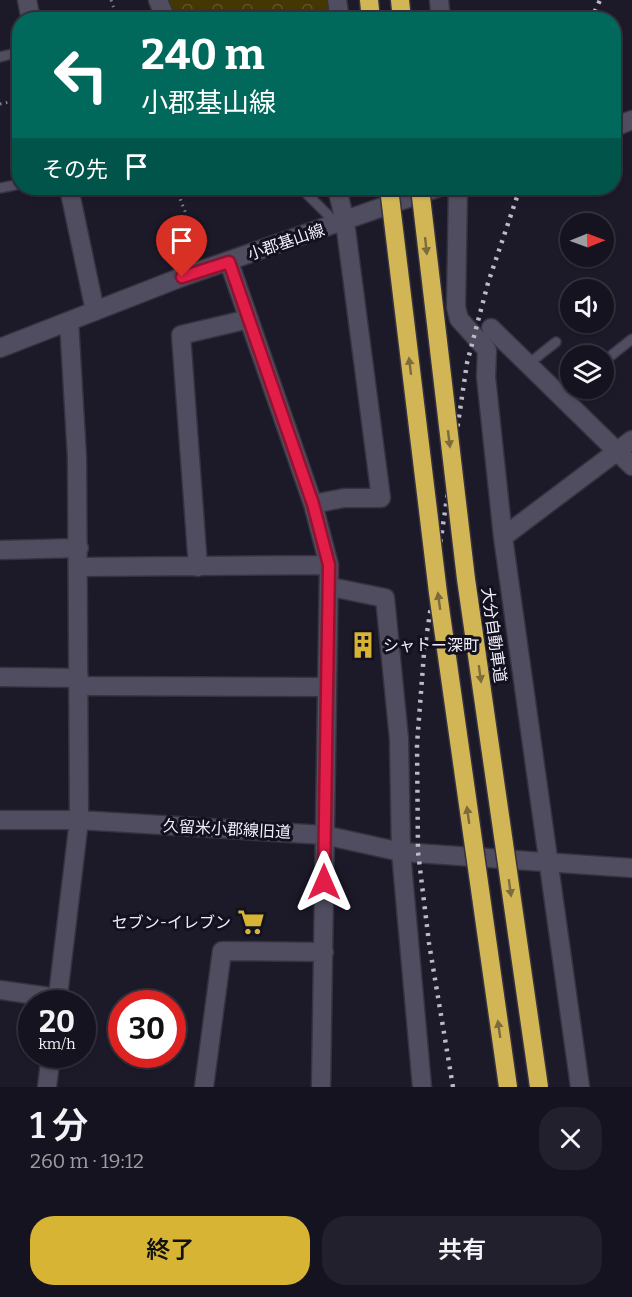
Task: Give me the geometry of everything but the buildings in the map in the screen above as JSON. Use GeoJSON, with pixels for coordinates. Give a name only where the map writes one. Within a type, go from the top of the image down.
{"type":"FeatureCollection","features":[{"type":"Feature","properties":{"kind":"highway"},"geometry":{"type":"LineString","coordinates":[[390,195],[438,593],[508,1087]]}},
{"type":"Feature","properties":{"kind":"highway","name":"大分自動車道"},"geometry":{"type":"LineString","coordinates":[[421,195],[468,590],[539,1087]]}},
{"type":"Feature","properties":{"kind":"street"},"geometry":{"type":"LineString","coordinates":[[70,195],[95,311]]}},
{"type":"Feature","properties":{"kind":"street"},"geometry":{"type":"LineString","coordinates":[[313,504],[344,498],[381,498],[337,195]]}},
{"type":"Feature","properties":{"kind":"street","name":"小郡基山線"},"geometry":{"type":"LineString","coordinates":[[0,348],[182,277],[418,195]]}},
{"type":"Feature","properties":{"kind":"street"},"geometry":{"type":"LineString","coordinates":[[458,195],[456,307],[459,319],[487,350],[486,377],[503,537],[580,1087]]}},
{"type":"Feature","properties":{"kind":"street"},"geometry":{"type":"LineString","coordinates":[[229,262],[313,504],[329,565],[331,587],[324,835],[321,1087]]}},
{"type":"Feature","properties":{"kind":"street"},"geometry":{"type":"LineString","coordinates":[[198,567],[181,335],[249,319]]}},
{"type":"Feature","properties":{"kind":"street"},"geometry":{"type":"LineString","coordinates":[[58,990],[79,820],[77,458],[69,321]]}},
{"type":"Feature","properties":{"kind":"street"},"geometry":{"type":"LineString","coordinates":[[491,328],[527,365],[560,389]]}},
{"type":"Feature","properties":{"kind":"street"},"geometry":{"type":"LineString","coordinates":[[570,399],[616,452],[632,466]]}},
{"type":"Feature","properties":{"kind":"street"},"geometry":{"type":"LineString","coordinates":[[503,537],[632,440]]}},
{"type":"Feature","properties":{"kind":"street"},"geometry":{"type":"LineString","coordinates":[[0,550],[198,567],[329,565]]}},
{"type":"Feature","properties":{"kind":"street"},"geometry":{"type":"LineString","coordinates":[[331,587],[385,598],[399,739],[401,852],[422,1087]]}},
{"type":"Feature","properties":{"kind":"street"},"geometry":{"type":"LineString","coordinates":[[0,676],[79,682],[327,687]]}},
{"type":"Feature","properties":{"kind":"street","name":"久留米小郡線旧道"},"geometry":{"type":"LineString","coordinates":[[0,820],[79,820],[324,835],[401,852],[632,868]]}},
{"type":"Feature","properties":{"kind":"street"},"geometry":{"type":"LineString","coordinates":[[204,1087],[222,951],[324,952]]}},
{"type":"Feature","properties":{"kind":"street"},"geometry":{"type":"LineString","coordinates":[[0,990],[18,993]]}},
{"type":"Feature","properties":{"kind":"street"},"geometry":{"type":"LineString","coordinates":[[47,1087],[49,1068]]}},
{"type":"Feature","properties":{"kind":"lane"},"geometry":{"type":"LineString","coordinates":[[309,195],[341,223]]}},
{"type":"Feature","properties":{"kind":"lane"},"geometry":{"type":"LineString","coordinates":[[614,353],[632,339]]}},
{"type":"Feature","properties":{"kind":"lane"},"geometry":{"type":"LineString","coordinates":[[527,365],[556,342]]}},
{"type":"Feature","properties":{"kind":"path"},"geometry":{"type":"LineString","coordinates":[[179,195],[186,214],[182,277]]}},
{"type":"Feature","properties":{"kind":"green space"},"geometry":{"type":"Polygon","coordinates":[[[166,0],[328,0],[330,12],[171,12],[166,0]]]}},
{"type":"Feature","properties":{"kind":"railway"},"geometry":{"type":"LineString","coordinates":[[595,12],[600,0]]}},
{"type":"Feature","properties":{"kind":"railway"},"geometry":{"type":"LineString","coordinates":[[453,1087],[429,943],[418,852],[417,744],[424,653],[467,363],[488,283],[518,195]]}},
{"type":"Feature","properties":{"kind":"place","name":"シャトー深町"},"geometry":{"type":"Point","coordinates":[363,645]}},
{"type":"Feature","properties":{"kind":"place","name":"セブン-イレブン"},"geometry":{"type":"Point","coordinates":[251,922]}},
{"type":"Feature","properties":{"kind":"route"},"geometry":{"type":"LineString","coordinates":[[182,277],[229,262],[313,504],[329,565],[331,587],[324,882]]}}]}
